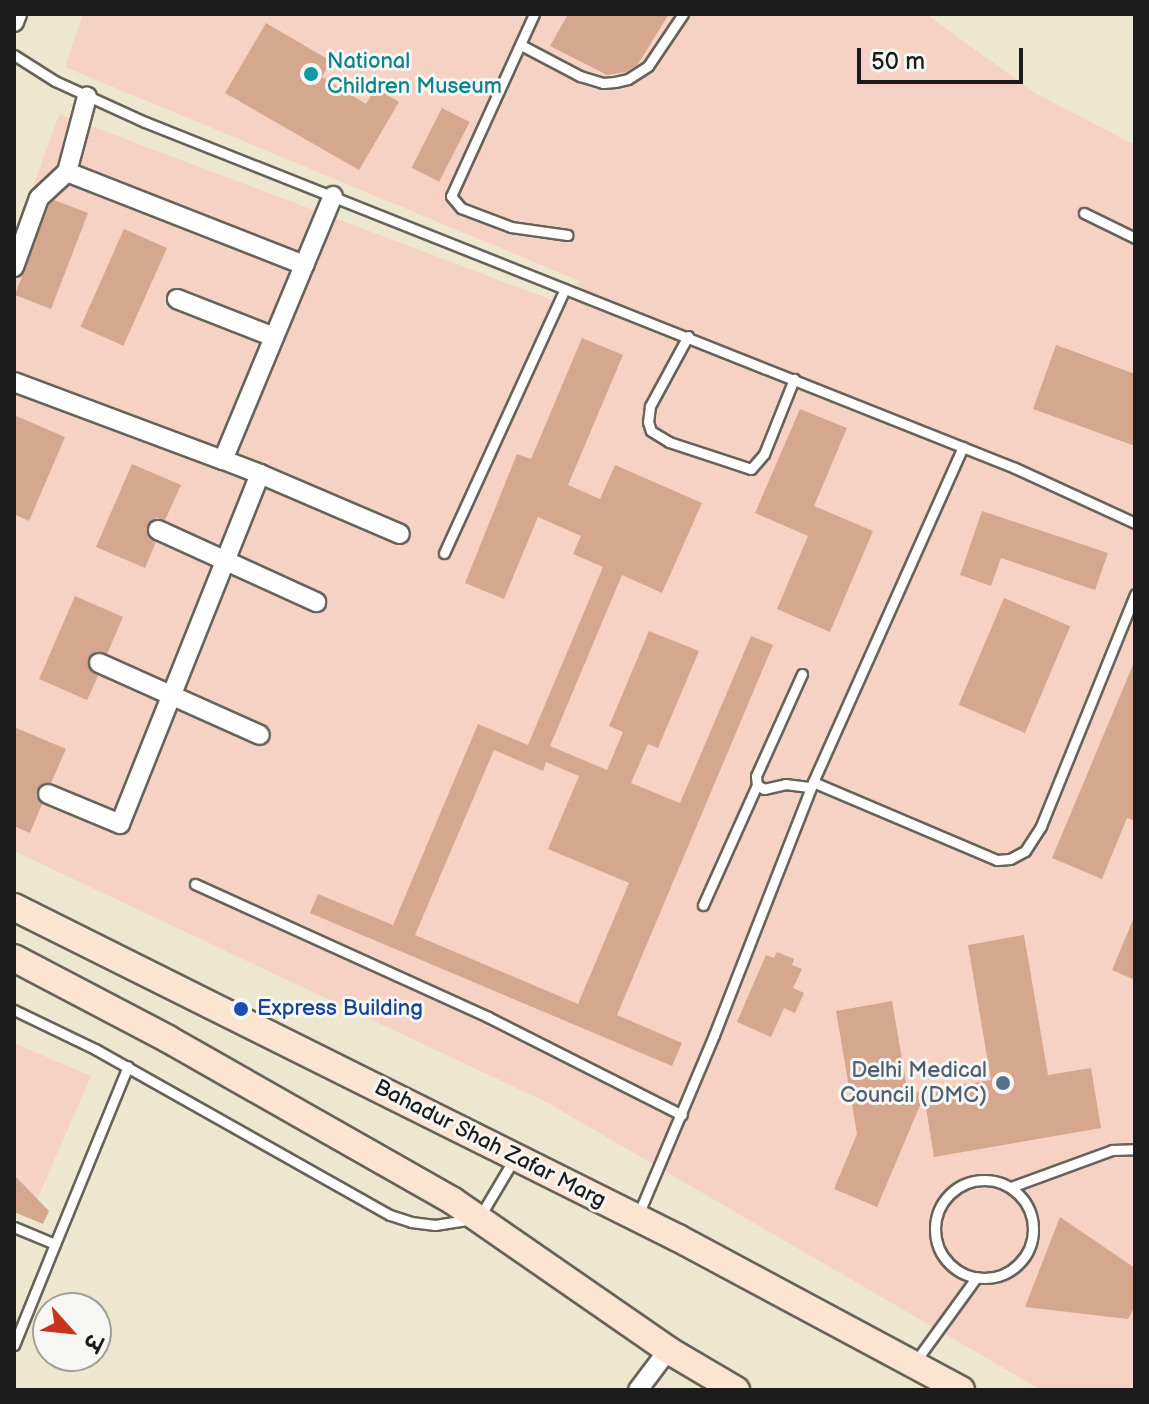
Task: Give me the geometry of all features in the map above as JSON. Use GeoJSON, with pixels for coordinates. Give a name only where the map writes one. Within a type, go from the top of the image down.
{"type":"FeatureCollection","features":[{"type":"Feature","properties":{"kind":"main road","name":"Bahadur Shah Zafar Marg"},"geometry":{"type":"LineString","coordinates":[[14,907],[296,1045],[636,1218],[915,1362],[961,1390]]}},
{"type":"Feature","properties":{"kind":"main road"},"geometry":{"type":"LineString","coordinates":[[14,958],[168,1039],[479,1218],[668,1350],[736,1390]]}},
{"type":"Feature","properties":{"kind":"street"},"geometry":{"type":"LineString","coordinates":[[14,22],[17,14]]}},
{"type":"Feature","properties":{"kind":"street"},"geometry":{"type":"LineString","coordinates":[[14,267],[39,198],[67,172],[87,97]]}},
{"type":"Feature","properties":{"kind":"street"},"geometry":{"type":"LineString","coordinates":[[67,172],[304,265]]}},
{"type":"Feature","properties":{"kind":"street"},"geometry":{"type":"LineString","coordinates":[[223,460],[333,196]]}},
{"type":"Feature","properties":{"kind":"street"},"geometry":{"type":"LineString","coordinates":[[177,299],[274,337]]}},
{"type":"Feature","properties":{"kind":"street"},"geometry":{"type":"LineString","coordinates":[[14,382],[260,474],[400,534]]}},
{"type":"Feature","properties":{"kind":"street"},"geometry":{"type":"LineString","coordinates":[[48,794],[120,824],[260,474]]}},
{"type":"Feature","properties":{"kind":"street"},"geometry":{"type":"LineString","coordinates":[[158,530],[316,602]]}},
{"type":"Feature","properties":{"kind":"street"},"geometry":{"type":"LineString","coordinates":[[99,663],[260,735]]}},
{"type":"Feature","properties":{"kind":"street"},"geometry":{"type":"LineString","coordinates":[[638,1390],[668,1350]]}},
{"type":"Feature","properties":{"kind":"lane"},"geometry":{"type":"LineString","coordinates":[[534,14],[459,172],[451,196],[461,208],[511,227],[567,235]]}},
{"type":"Feature","properties":{"kind":"lane"},"geometry":{"type":"LineString","coordinates":[[521,45],[580,76],[603,83],[615,82],[628,79],[648,66],[683,14]]}},
{"type":"Feature","properties":{"kind":"lane"},"geometry":{"type":"LineString","coordinates":[[14,55],[87,97],[480,258],[688,336],[963,447],[1135,523]]}},
{"type":"Feature","properties":{"kind":"lane"},"geometry":{"type":"LineString","coordinates":[[1084,213],[1135,238]]}},
{"type":"Feature","properties":{"kind":"lane"},"geometry":{"type":"LineString","coordinates":[[444,553],[565,289]]}},
{"type":"Feature","properties":{"kind":"lane"},"geometry":{"type":"LineString","coordinates":[[688,336],[650,406],[648,422],[651,431],[669,442],[739,468],[751,469],[764,454],[794,379]]}},
{"type":"Feature","properties":{"kind":"lane"},"geometry":{"type":"LineString","coordinates":[[636,1218],[682,1115],[812,785],[963,447]]}},
{"type":"Feature","properties":{"kind":"lane"},"geometry":{"type":"LineString","coordinates":[[757,785],[764,789],[785,784],[812,785],[997,860],[1010,859],[1025,851],[1041,826],[1135,594]]}},
{"type":"Feature","properties":{"kind":"lane"},"geometry":{"type":"LineString","coordinates":[[703,905],[802,674]]}},
{"type":"Feature","properties":{"kind":"lane"},"geometry":{"type":"LineString","coordinates":[[195,884],[488,1017],[682,1115]]}},
{"type":"Feature","properties":{"kind":"lane"},"geometry":{"type":"LineString","coordinates":[[14,1010],[128,1066],[390,1215],[435,1225],[479,1218],[514,1158]]}},
{"type":"Feature","properties":{"kind":"lane"},"geometry":{"type":"LineString","coordinates":[[14,1345],[128,1066]]}},
{"type":"Feature","properties":{"kind":"lane"},"geometry":{"type":"LineString","coordinates":[[1011,1187],[1112,1150],[1135,1149]]}},
{"type":"Feature","properties":{"kind":"lane"},"geometry":{"type":"LineString","coordinates":[[986,1179],[1011,1187],[1029,1207],[1033,1220],[1031,1247],[1014,1268],[1003,1275],[976,1278],[952,1267],[937,1245],[936,1218],[949,1194],[960,1186],[986,1179]]}},
{"type":"Feature","properties":{"kind":"lane"},"geometry":{"type":"LineString","coordinates":[[14,1227],[55,1244]]}},
{"type":"Feature","properties":{"kind":"lane"},"geometry":{"type":"LineString","coordinates":[[915,1362],[976,1278]]}},
{"type":"Feature","properties":{"kind":"shaded area"},"geometry":{"type":"Polygon","coordinates":[[[83,14],[926,14],[1035,93],[1135,145],[1135,1390],[1041,1390],[548,1103],[14,851],[14,241],[59,114],[565,305],[580,281],[65,67],[83,14]]]}},
{"type":"Feature","properties":{"kind":"shaded area"},"geometry":{"type":"Polygon","coordinates":[[[14,1043],[91,1076],[33,1209],[14,1201],[14,1043]]]}},
{"type":"Feature","properties":{"kind":"building"},"geometry":{"type":"Polygon","coordinates":[[[568,14],[669,14],[638,64],[626,72],[607,75],[550,46],[568,14]]]}},
{"type":"Feature","properties":{"kind":"building"},"geometry":{"type":"Polygon","coordinates":[[[266,23],[331,61],[322,77],[366,104],[376,88],[399,102],[359,170],[225,93],[266,23]]]}},
{"type":"Feature","properties":{"kind":"building"},"geometry":{"type":"Polygon","coordinates":[[[442,108],[470,122],[439,182],[412,168],[442,108]]]}},
{"type":"Feature","properties":{"kind":"building"},"geometry":{"type":"Polygon","coordinates":[[[54,200],[88,213],[51,309],[15,295],[49,205],[54,200]]]}},
{"type":"Feature","properties":{"kind":"building"},"geometry":{"type":"Polygon","coordinates":[[[124,229],[167,248],[123,346],[80,327],[124,229]]]}},
{"type":"Feature","properties":{"kind":"building"},"geometry":{"type":"Polygon","coordinates":[[[582,338],[623,355],[568,485],[600,499],[615,465],[702,503],[662,593],[622,575],[550,746],[607,770],[623,732],[609,726],[649,631],[699,651],[658,748],[648,744],[631,783],[680,803],[751,636],[773,645],[617,1015],[682,1043],[672,1066],[310,913],[318,894],[393,925],[478,724],[528,745],[603,567],[573,554],[581,536],[538,517],[504,599],[465,583],[517,454],[531,459],[582,338]],[[494,750],[415,935],[578,1004],[629,883],[548,849],[579,776],[546,762],[543,771],[494,750]]]}},
{"type":"Feature","properties":{"kind":"building"},"geometry":{"type":"Polygon","coordinates":[[[1056,345],[1135,374],[1135,446],[1033,409],[1056,345]]]}},
{"type":"Feature","properties":{"kind":"building"},"geometry":{"type":"Polygon","coordinates":[[[800,409],[847,428],[814,506],[873,531],[830,632],[777,609],[808,536],[755,513],[800,409]]]}},
{"type":"Feature","properties":{"kind":"building"},"geometry":{"type":"Polygon","coordinates":[[[14,415],[65,437],[29,521],[14,514],[14,415]]]}},
{"type":"Feature","properties":{"kind":"building"},"geometry":{"type":"Polygon","coordinates":[[[132,464],[181,485],[165,520],[156,518],[147,526],[148,536],[156,542],[145,568],[96,547],[132,464]]]}},
{"type":"Feature","properties":{"kind":"building"},"geometry":{"type":"Polygon","coordinates":[[[982,511],[1108,553],[1095,590],[1001,558],[991,586],[960,575],[982,511]]]}},
{"type":"Feature","properties":{"kind":"building"},"geometry":{"type":"Polygon","coordinates":[[[75,596],[123,617],[107,654],[97,651],[88,659],[89,669],[98,676],[87,700],[39,679],[75,596]]]}},
{"type":"Feature","properties":{"kind":"building"},"geometry":{"type":"Polygon","coordinates":[[[1004,598],[1070,626],[1025,733],[959,705],[1004,598]]]}},
{"type":"Feature","properties":{"kind":"building"},"geometry":{"type":"Polygon","coordinates":[[[1135,660],[1135,821],[1127,818],[1102,879],[1052,858],[1135,660]]]}},
{"type":"Feature","properties":{"kind":"building"},"geometry":{"type":"Polygon","coordinates":[[[14,727],[66,749],[51,783],[37,789],[36,796],[42,804],[30,833],[14,826],[14,727]]]}},
{"type":"Feature","properties":{"kind":"building"},"geometry":{"type":"Polygon","coordinates":[[[1135,915],[1135,980],[1112,970],[1135,915]]]}},
{"type":"Feature","properties":{"kind":"building"},"geometry":{"type":"Polygon","coordinates":[[[1024,935],[1048,1075],[1091,1068],[1101,1128],[934,1157],[924,1096],[877,1207],[834,1189],[857,1134],[836,1011],[892,1001],[908,1094],[991,1080],[968,945],[1024,935]]]}},
{"type":"Feature","properties":{"kind":"building"},"geometry":{"type":"Polygon","coordinates":[[[777,952],[794,959],[792,965],[802,969],[793,988],[804,993],[795,1013],[784,1008],[771,1037],[737,1022],[766,955],[774,958],[777,952]]]}},
{"type":"Feature","properties":{"kind":"building"},"geometry":{"type":"Polygon","coordinates":[[[14,1175],[49,1211],[43,1224],[14,1212],[14,1175]]]}},
{"type":"Feature","properties":{"kind":"building"},"geometry":{"type":"Polygon","coordinates":[[[1060,1217],[1135,1268],[1135,1306],[1128,1319],[1025,1307],[1060,1217]]]}},
{"type":"Feature","properties":{"kind":"place","name":"National Children Museum"},"geometry":{"type":"Point","coordinates":[311,74]}},
{"type":"Feature","properties":{"kind":"place","name":"Express Building"},"geometry":{"type":"Point","coordinates":[241,1009]}},
{"type":"Feature","properties":{"kind":"place","name":"Delhi Medical Council (DMC)"},"geometry":{"type":"Point","coordinates":[1003,1083]}}]}
